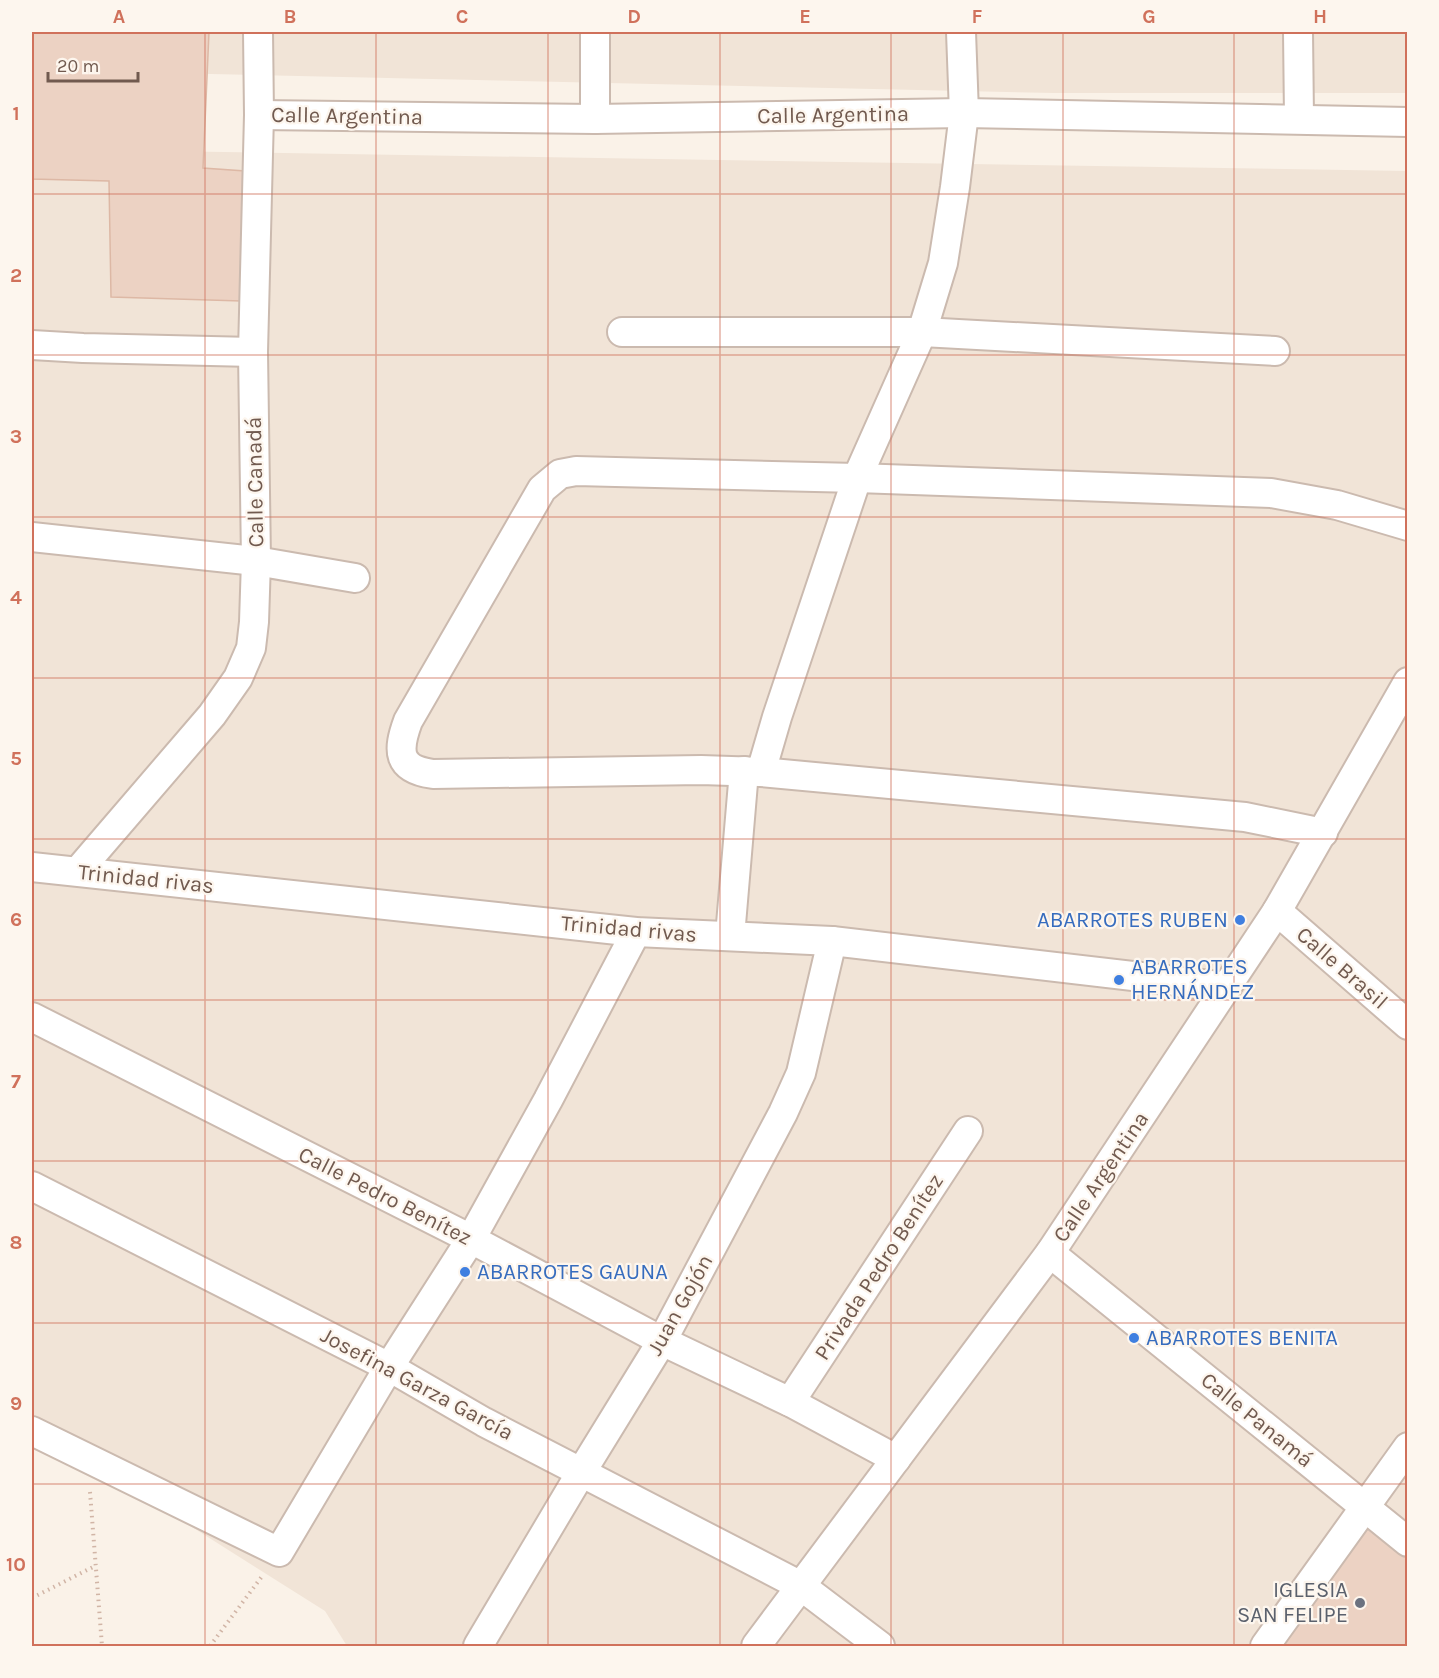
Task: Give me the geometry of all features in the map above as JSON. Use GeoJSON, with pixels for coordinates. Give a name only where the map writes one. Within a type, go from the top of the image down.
{"type":"FeatureCollection","features":[{"type":"Feature","properties":{"kind":"street","name":"Calle Canadá"},"geometry":{"type":"LineString","coordinates":[[78,871],[212,715],[238,678],[251,648],[256,561],[253,352],[259,115],[258,32]]}},
{"type":"Feature","properties":{"kind":"street"},"geometry":{"type":"LineString","coordinates":[[595,32],[595,119]]}},
{"type":"Feature","properties":{"kind":"street"},"geometry":{"type":"LineString","coordinates":[[730,936],[753,771],[777,717],[857,478],[922,332],[943,263],[964,113],[961,32]]}},
{"type":"Feature","properties":{"kind":"street"},"geometry":{"type":"LineString","coordinates":[[1298,32],[1299,118]]}},
{"type":"Feature","properties":{"kind":"street","name":"Calle Argentina"},"geometry":{"type":"LineString","coordinates":[[259,115],[595,119],[964,113],[1299,118],[1407,122]]}},
{"type":"Feature","properties":{"kind":"street"},"geometry":{"type":"LineString","coordinates":[[622,332],[922,332],[1275,351]]}},
{"type":"Feature","properties":{"kind":"street"},"geometry":{"type":"LineString","coordinates":[[32,345],[253,352]]}},
{"type":"Feature","properties":{"kind":"street"},"geometry":{"type":"LineString","coordinates":[[1323,833],[1245,817],[753,771],[433,774],[418,772],[407,765],[402,755],[400,741],[408,721],[542,489],[560,474],[576,471],[857,478],[1271,493],[1337,505],[1407,526]]}},
{"type":"Feature","properties":{"kind":"street"},"geometry":{"type":"LineString","coordinates":[[32,537],[256,561],[355,578]]}},
{"type":"Feature","properties":{"kind":"street","name":"Calle Argentina"},"geometry":{"type":"LineString","coordinates":[[756,1647],[1050,1253],[1277,912],[1407,682]]}},
{"type":"Feature","properties":{"kind":"street","name":"Trinidad rivas"},"geometry":{"type":"LineString","coordinates":[[32,867],[636,932],[832,941],[1227,987]]}},
{"type":"Feature","properties":{"kind":"street","name":"Calle Brasil"},"geometry":{"type":"LineString","coordinates":[[1277,912],[1407,1024]]}},
{"type":"Feature","properties":{"kind":"street"},"geometry":{"type":"LineString","coordinates":[[32,1431],[279,1552],[389,1367],[471,1239],[548,1100],[636,932]]}},
{"type":"Feature","properties":{"kind":"street","name":"Juan Gojón"},"geometry":{"type":"LineString","coordinates":[[478,1647],[662,1341],[783,1113],[801,1073],[832,941]]}},
{"type":"Feature","properties":{"kind":"street","name":"Calle Pedro Benítez"},"geometry":{"type":"LineString","coordinates":[[32,1017],[471,1239],[662,1341],[790,1402],[896,1459]]}},
{"type":"Feature","properties":{"kind":"street","name":"Privada Pedro Benítez"},"geometry":{"type":"LineString","coordinates":[[790,1402],[968,1131]]}},
{"type":"Feature","properties":{"kind":"street","name":"Josefina Garza García"},"geometry":{"type":"LineString","coordinates":[[32,1186],[389,1367],[484,1422],[801,1586],[880,1647]]}},
{"type":"Feature","properties":{"kind":"street","name":"Calle Panamá"},"geometry":{"type":"LineString","coordinates":[[1050,1253],[1407,1542]]}},
{"type":"Feature","properties":{"kind":"street"},"geometry":{"type":"LineString","coordinates":[[1265,1647],[1407,1447]]}},
{"type":"Feature","properties":{"kind":"path"},"geometry":{"type":"LineString","coordinates":[[87,1458],[102,1647]]}},
{"type":"Feature","properties":{"kind":"path"},"geometry":{"type":"LineString","coordinates":[[210,1647],[279,1552]]}},
{"type":"Feature","properties":{"kind":"path"},"geometry":{"type":"LineString","coordinates":[[32,1598],[95,1566]]}},
{"type":"Feature","properties":{"kind":"shaded area"},"geometry":{"type":"Polygon","coordinates":[[[32,32],[1408,32],[1407,93],[1054,93],[32,70],[32,32]]]}},
{"type":"Feature","properties":{"kind":"shaded area"},"geometry":{"type":"Polygon","coordinates":[[[32,149],[1407,171],[1407,1646],[347,1646],[325,1611],[32,1426],[32,149]]]}},
{"type":"Feature","properties":{"kind":"building"},"geometry":{"type":"Polygon","coordinates":[[[32,32],[209,32],[203,168],[245,171],[241,301],[111,297],[109,181],[32,179],[32,32]]]}},
{"type":"Feature","properties":{"kind":"building","name":"IGLESIA SAN FELIPE"},"geometry":{"type":"Polygon","coordinates":[[[1369,1524],[1408,1559],[1408,1646],[1282,1646],[1369,1524]]]}},
{"type":"Feature","properties":{"kind":"place","name":"ABARROTES RUBEN"},"geometry":{"type":"Point","coordinates":[1240,920]}},
{"type":"Feature","properties":{"kind":"place","name":"ABARROTES HERNÁNDEZ"},"geometry":{"type":"Point","coordinates":[1119,980]}},
{"type":"Feature","properties":{"kind":"place","name":"ABARROTES GAUNA"},"geometry":{"type":"Point","coordinates":[465,1272]}},
{"type":"Feature","properties":{"kind":"place","name":"ABARROTES BENITA"},"geometry":{"type":"Point","coordinates":[1134,1338]}},
{"type":"Feature","properties":{"kind":"place","name":"IGLESIA SAN FELIPE"},"geometry":{"type":"Point","coordinates":[1360,1603]}}]}
